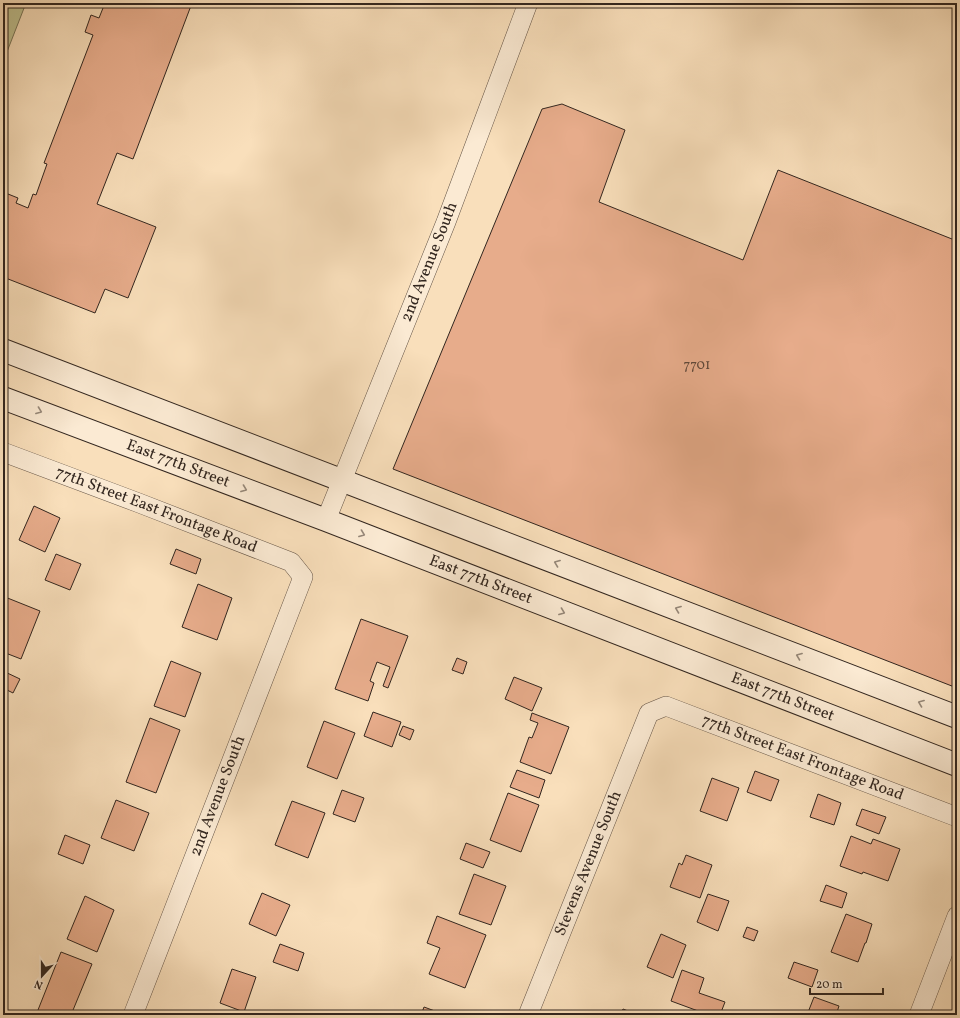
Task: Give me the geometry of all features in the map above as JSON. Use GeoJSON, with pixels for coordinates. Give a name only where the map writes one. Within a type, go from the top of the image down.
{"type":"FeatureCollection","features":[{"type":"Feature","properties":{"kind":"street","name":"2nd Avenue South"},"geometry":{"type":"LineString","coordinates":[[326,520],[446,222],[528,3]]}},
{"type":"Feature","properties":{"kind":"street"},"geometry":{"type":"LineString","coordinates":[[3,350],[957,717]]}},
{"type":"Feature","properties":{"kind":"street","name":"East 77th Street"},"geometry":{"type":"LineString","coordinates":[[3,398],[326,520],[957,765]]}},
{"type":"Feature","properties":{"kind":"street","name":"77th Street East Frontage Road"},"geometry":{"type":"LineString","coordinates":[[3,452],[291,562],[303,578]]}},
{"type":"Feature","properties":{"kind":"street","name":"2nd Avenue South"},"geometry":{"type":"LineString","coordinates":[[134,1015],[303,578]]}},
{"type":"Feature","properties":{"kind":"street"},"geometry":{"type":"LineString","coordinates":[[702,666],[760,673],[957,750]]}},
{"type":"Feature","properties":{"kind":"street","name":"77th Street East Frontage Road"},"geometry":{"type":"LineString","coordinates":[[649,713],[666,706],[957,818]]}},
{"type":"Feature","properties":{"kind":"street","name":"Stevens Avenue South"},"geometry":{"type":"LineString","coordinates":[[528,1015],[649,713]]}},
{"type":"Feature","properties":{"kind":"street"},"geometry":{"type":"LineString","coordinates":[[919,1015],[957,916]]}},
{"type":"Feature","properties":{"kind":"green space"},"geometry":{"type":"Polygon","coordinates":[[[3,3],[26,3],[3,62],[3,3]]]}},
{"type":"Feature","properties":{"kind":"building"},"geometry":{"type":"Polygon","coordinates":[[[105,3],[192,3],[133,159],[117,153],[97,204],[156,227],[128,298],[105,289],[95,313],[3,277],[3,192],[18,198],[16,203],[28,208],[33,194],[36,195],[47,164],[44,163],[93,35],[85,32],[91,15],[99,18],[105,3]]]}},
{"type":"Feature","properties":{"kind":"building"},"geometry":{"type":"Polygon","coordinates":[[[562,104],[625,130],[599,202],[743,260],[778,170],[957,241],[957,688],[393,469],[542,109],[562,104]]]}},
{"type":"Feature","properties":{"kind":"building"},"geometry":{"type":"Polygon","coordinates":[[[34,506],[60,518],[45,552],[19,540],[34,506]]]}},
{"type":"Feature","properties":{"kind":"building"},"geometry":{"type":"Polygon","coordinates":[[[176,549],[201,559],[196,574],[170,564],[176,549]]]}},
{"type":"Feature","properties":{"kind":"building"},"geometry":{"type":"Polygon","coordinates":[[[56,554],[81,564],[70,590],[45,580],[56,554]]]}},
{"type":"Feature","properties":{"kind":"building"},"geometry":{"type":"Polygon","coordinates":[[[198,584],[232,598],[217,640],[182,627],[198,584]]]}},
{"type":"Feature","properties":{"kind":"building"},"geometry":{"type":"Polygon","coordinates":[[[5,597],[40,611],[21,659],[3,652],[3,602],[5,597]]]}},
{"type":"Feature","properties":{"kind":"building"},"geometry":{"type":"Polygon","coordinates":[[[361,619],[408,636],[388,688],[383,686],[390,667],[377,662],[370,681],[374,683],[368,701],[335,689],[361,619]]]}},
{"type":"Feature","properties":{"kind":"building"},"geometry":{"type":"Polygon","coordinates":[[[457,658],[467,662],[463,674],[452,670],[457,658]]]}},
{"type":"Feature","properties":{"kind":"building"},"geometry":{"type":"Polygon","coordinates":[[[171,661],[201,673],[185,717],[154,706],[171,661]]]}},
{"type":"Feature","properties":{"kind":"building"},"geometry":{"type":"Polygon","coordinates":[[[3,671],[20,679],[13,693],[3,688],[3,671]]]}},
{"type":"Feature","properties":{"kind":"building"},"geometry":{"type":"Polygon","coordinates":[[[514,677],[542,688],[532,711],[505,699],[514,677]]]}},
{"type":"Feature","properties":{"kind":"building"},"geometry":{"type":"Polygon","coordinates":[[[373,712],[401,722],[392,747],[364,736],[373,712]]]}},
{"type":"Feature","properties":{"kind":"building"},"geometry":{"type":"Polygon","coordinates":[[[532,713],[569,727],[551,774],[520,762],[529,737],[532,738],[538,723],[530,720],[532,713]]]}},
{"type":"Feature","properties":{"kind":"building"},"geometry":{"type":"Polygon","coordinates":[[[150,718],[180,730],[156,793],[126,782],[150,718]]]}},
{"type":"Feature","properties":{"kind":"building"},"geometry":{"type":"Polygon","coordinates":[[[324,721],[355,733],[337,779],[307,767],[324,721]]]}},
{"type":"Feature","properties":{"kind":"building"},"geometry":{"type":"Polygon","coordinates":[[[403,726],[414,730],[410,740],[399,735],[403,726]]]}},
{"type":"Feature","properties":{"kind":"building"},"geometry":{"type":"Polygon","coordinates":[[[517,770],[545,780],[539,798],[510,787],[517,770]]]}},
{"type":"Feature","properties":{"kind":"building"},"geometry":{"type":"Polygon","coordinates":[[[755,771],[779,780],[771,801],[747,792],[755,771]]]}},
{"type":"Feature","properties":{"kind":"building"},"geometry":{"type":"Polygon","coordinates":[[[712,778],[739,788],[727,821],[700,811],[712,778]]]}},
{"type":"Feature","properties":{"kind":"building"},"geometry":{"type":"Polygon","coordinates":[[[342,790],[364,798],[355,822],[333,814],[342,790]]]}},
{"type":"Feature","properties":{"kind":"building"},"geometry":{"type":"Polygon","coordinates":[[[508,793],[539,805],[521,852],[490,840],[508,793]]]}},
{"type":"Feature","properties":{"kind":"building"},"geometry":{"type":"Polygon","coordinates":[[[818,794],[841,803],[834,825],[810,817],[818,794]]]}},
{"type":"Feature","properties":{"kind":"building"},"geometry":{"type":"Polygon","coordinates":[[[116,800],[149,813],[134,851],[101,838],[116,800]]]}},
{"type":"Feature","properties":{"kind":"building"},"geometry":{"type":"Polygon","coordinates":[[[292,801],[325,813],[308,858],[275,845],[292,801]]]}},
{"type":"Feature","properties":{"kind":"building"},"geometry":{"type":"Polygon","coordinates":[[[862,809],[886,817],[879,834],[856,825],[862,809]]]}},
{"type":"Feature","properties":{"kind":"building"},"geometry":{"type":"Polygon","coordinates":[[[65,835],[90,845],[83,864],[58,854],[65,835]]]}},
{"type":"Feature","properties":{"kind":"building"},"geometry":{"type":"Polygon","coordinates":[[[851,836],[871,844],[873,839],[900,849],[888,881],[840,866],[851,836]]]}},
{"type":"Feature","properties":{"kind":"building"},"geometry":{"type":"Polygon","coordinates":[[[466,843],[490,852],[483,868],[460,859],[466,843]]]}},
{"type":"Feature","properties":{"kind":"building"},"geometry":{"type":"Polygon","coordinates":[[[686,855],[712,865],[700,898],[670,887],[679,863],[682,865],[686,855]]]}},
{"type":"Feature","properties":{"kind":"building"},"geometry":{"type":"Polygon","coordinates":[[[474,874],[506,886],[491,925],[459,914],[474,874]]]}},
{"type":"Feature","properties":{"kind":"building"},"geometry":{"type":"Polygon","coordinates":[[[826,885],[847,893],[842,908],[820,901],[826,885]]]}},
{"type":"Feature","properties":{"kind":"building"},"geometry":{"type":"Polygon","coordinates":[[[262,893],[290,905],[276,936],[249,924],[262,893]]]}},
{"type":"Feature","properties":{"kind":"building"},"geometry":{"type":"Polygon","coordinates":[[[708,894],[729,901],[718,931],[697,922],[708,894]]]}},
{"type":"Feature","properties":{"kind":"building"},"geometry":{"type":"Polygon","coordinates":[[[85,896],[114,910],[97,952],[67,939],[85,896]]]}},
{"type":"Feature","properties":{"kind":"building"},"geometry":{"type":"Polygon","coordinates":[[[846,914],[872,924],[858,962],[831,952],[846,914]]]}},
{"type":"Feature","properties":{"kind":"building"},"geometry":{"type":"Polygon","coordinates":[[[437,916],[486,935],[465,988],[429,974],[440,948],[427,943],[437,916]]]}},
{"type":"Feature","properties":{"kind":"building"},"geometry":{"type":"Polygon","coordinates":[[[747,927],[758,931],[754,941],[743,937],[747,927]]]}},
{"type":"Feature","properties":{"kind":"building"},"geometry":{"type":"Polygon","coordinates":[[[661,934],[686,945],[673,978],[647,967],[661,934]]]}},
{"type":"Feature","properties":{"kind":"building"},"geometry":{"type":"Polygon","coordinates":[[[280,944],[304,953],[298,971],[273,962],[280,944]]]}},
{"type":"Feature","properties":{"kind":"building"},"geometry":{"type":"Polygon","coordinates":[[[61,952],[92,964],[71,1015],[36,1015],[61,952]]]}},
{"type":"Feature","properties":{"kind":"building"},"geometry":{"type":"Polygon","coordinates":[[[794,962],[818,970],[812,987],[788,978],[794,962]]]}},
{"type":"Feature","properties":{"kind":"building"},"geometry":{"type":"Polygon","coordinates":[[[232,969],[256,977],[244,1012],[220,1003],[232,969]]]}},
{"type":"Feature","properties":{"kind":"building"},"geometry":{"type":"Polygon","coordinates":[[[682,970],[704,978],[699,993],[725,1002],[720,1015],[709,1015],[671,1001],[682,970]]]}},
{"type":"Feature","properties":{"kind":"building"},"geometry":{"type":"Polygon","coordinates":[[[814,997],[839,1006],[836,1015],[807,1015],[814,997]]]}},
{"type":"Feature","properties":{"kind":"building"},"geometry":{"type":"Polygon","coordinates":[[[424,1007],[443,1014],[443,1015],[421,1015],[424,1007]]]}},
{"type":"Feature","properties":{"kind":"building"},"geometry":{"type":"Polygon","coordinates":[[[623,1009],[638,1015],[620,1015],[623,1009]]]}}]}
